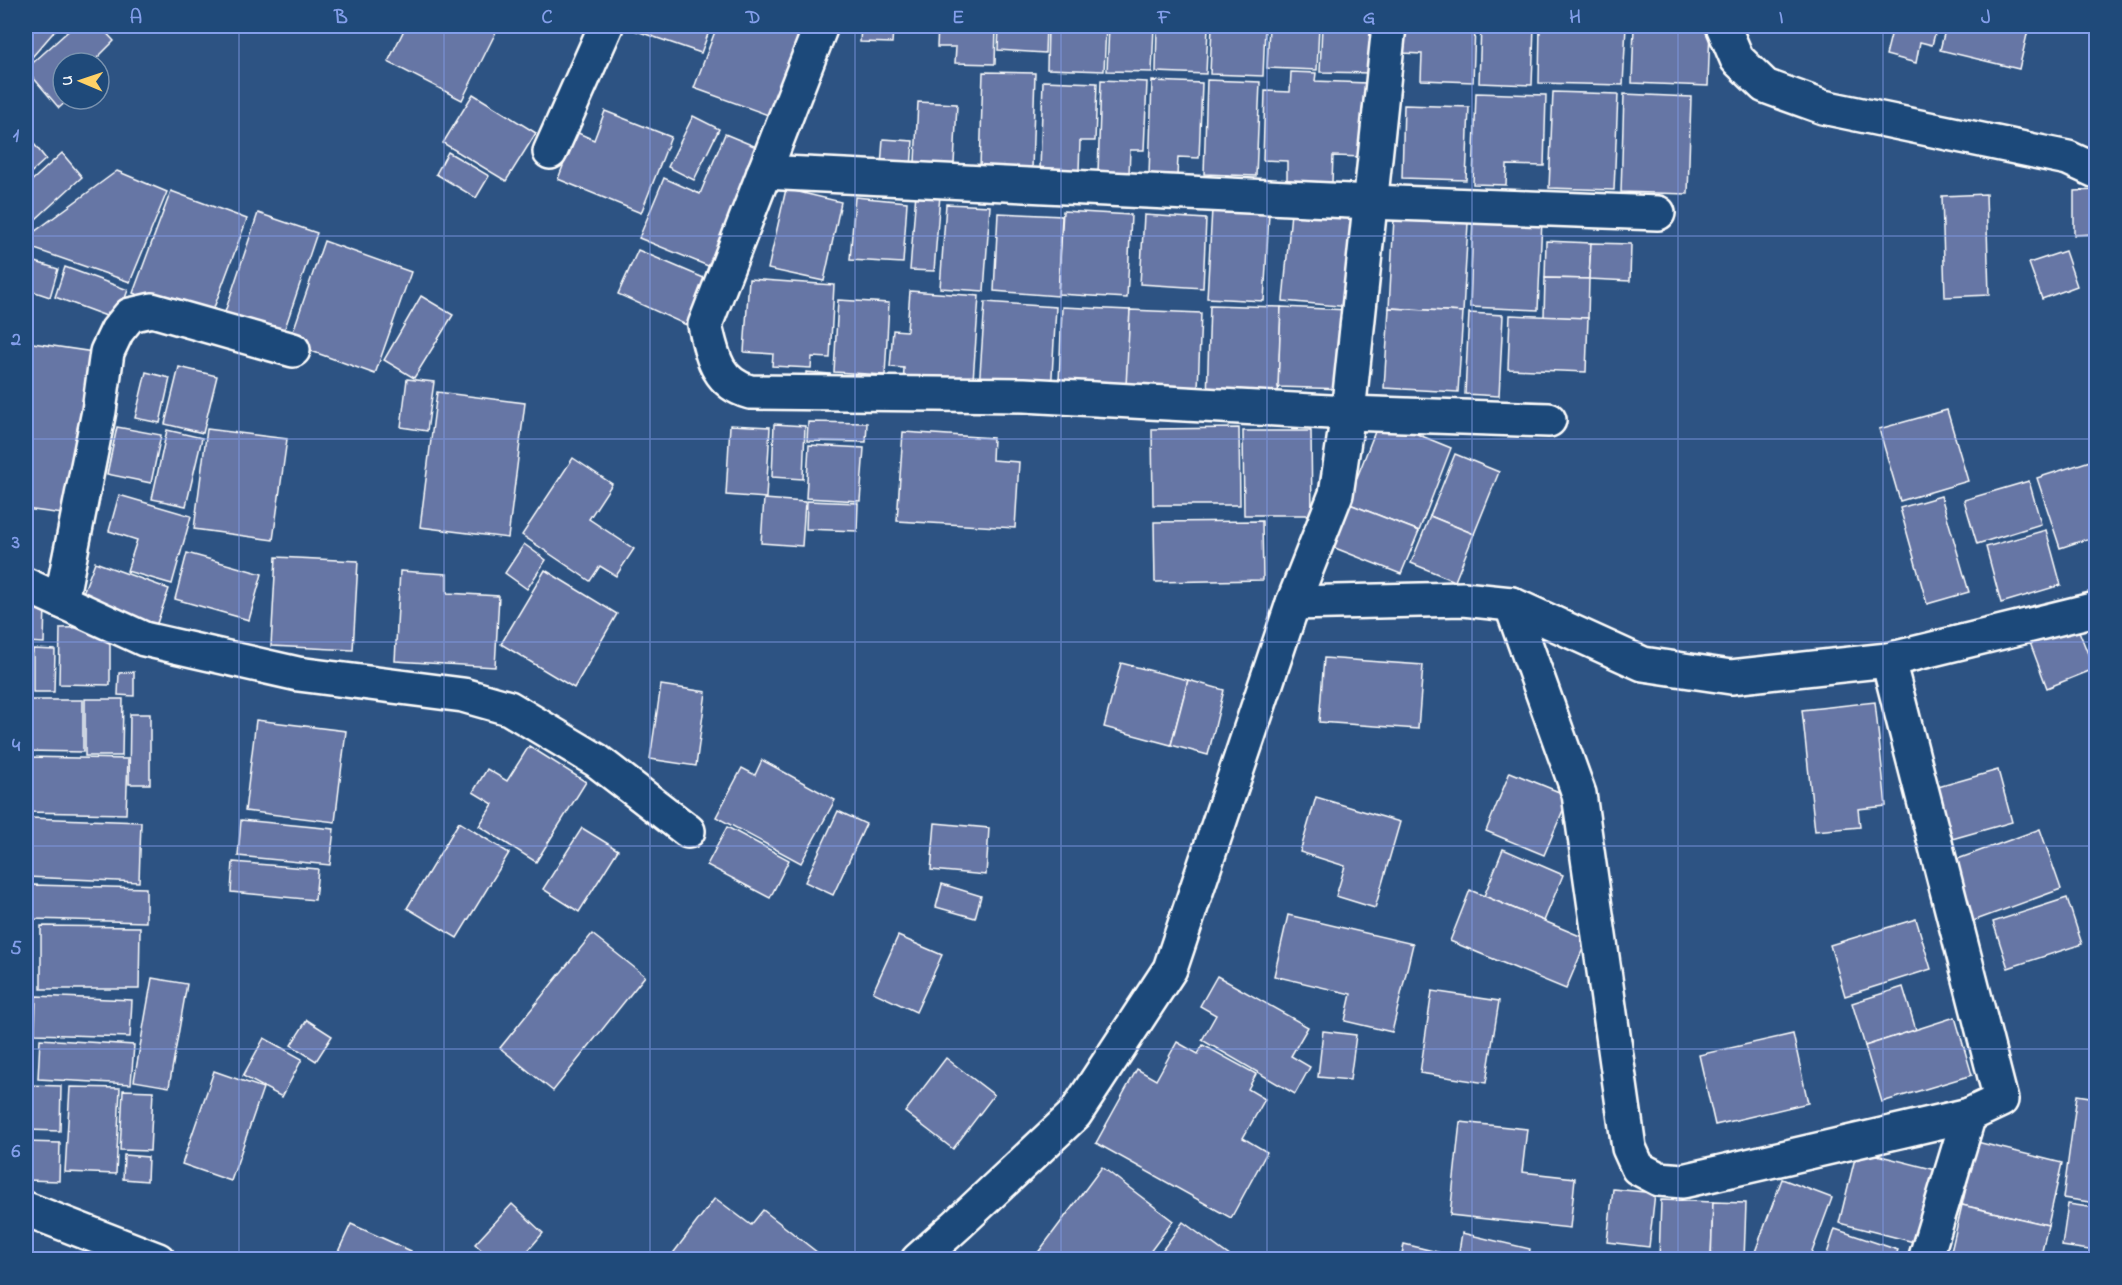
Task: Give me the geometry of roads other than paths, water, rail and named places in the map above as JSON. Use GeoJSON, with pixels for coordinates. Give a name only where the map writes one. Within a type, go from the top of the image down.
{"type":"FeatureCollection","features":[{"type":"Feature","properties":{"kind":"street"},"geometry":{"type":"LineString","coordinates":[[550,152],[606,26]]}},
{"type":"Feature","properties":{"kind":"street"},"geometry":{"type":"LineString","coordinates":[[821,26],[705,325],[713,358],[722,374],[738,389],[750,392],[1024,395],[1348,413],[1549,420]]}},
{"type":"Feature","properties":{"kind":"street"},"geometry":{"type":"LineString","coordinates":[[918,1260],[1076,1114],[1170,969],[1293,603],[1336,494],[1348,413],[1389,26]]}},
{"type":"Feature","properties":{"kind":"street"},"geometry":{"type":"LineString","coordinates":[[1723,26],[1737,59],[1765,86],[1823,106],[2068,158],[2097,171]]}},
{"type":"Feature","properties":{"kind":"street"},"geometry":{"type":"LineString","coordinates":[[764,172],[1370,202],[1658,213]]}},
{"type":"Feature","properties":{"kind":"street"},"geometry":{"type":"LineString","coordinates":[[61,601],[99,411],[107,352],[117,331],[130,315],[152,310],[293,351]]}},
{"type":"Feature","properties":{"kind":"street"},"geometry":{"type":"LineString","coordinates":[[26,585],[144,639],[298,674],[462,695],[508,708],[596,760],[688,831]]}},
{"type":"Feature","properties":{"kind":"street"},"geometry":{"type":"LineString","coordinates":[[1293,603],[1463,598],[1511,604],[1643,664],[1731,677],[1888,660],[2097,609]]}},
{"type":"Feature","properties":{"kind":"street"},"geometry":{"type":"LineString","coordinates":[[1511,604],[1579,794],[1629,1148],[1638,1168],[1659,1179],[1683,1181],[1969,1115],[2001,1100],[1888,660]]}},
{"type":"Feature","properties":{"kind":"street"},"geometry":{"type":"LineString","coordinates":[[1925,1260],[1969,1115]]}},
{"type":"Feature","properties":{"kind":"street"},"geometry":{"type":"LineString","coordinates":[[26,1209],[158,1260]]}}]}
